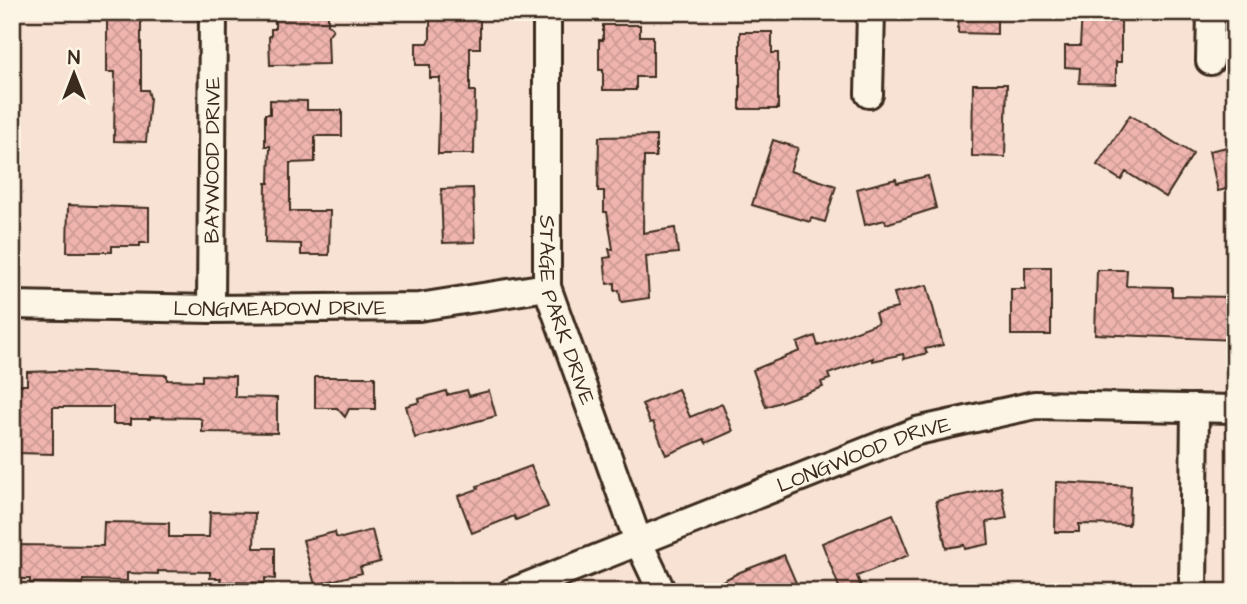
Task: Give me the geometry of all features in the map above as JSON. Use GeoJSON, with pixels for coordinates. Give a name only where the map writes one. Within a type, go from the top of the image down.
{"type":"FeatureCollection","features":[{"type":"Feature","properties":{"kind":"street","name":"BAYWOOD DRIVE"},"geometry":{"type":"LineString","coordinates":[[211,309],[214,12]]}},
{"type":"Feature","properties":{"kind":"street","name":"STAGE PARK DRIVE"},"geometry":{"type":"LineString","coordinates":[[547,12],[547,288],[638,541],[662,592]]}},
{"type":"Feature","properties":{"kind":"street"},"geometry":{"type":"LineString","coordinates":[[869,94],[871,12]]}},
{"type":"Feature","properties":{"kind":"street"},"geometry":{"type":"LineString","coordinates":[[1210,61],[1211,12]]}},
{"type":"Feature","properties":{"kind":"street","name":"LONGMEADOW DRIVE"},"geometry":{"type":"LineString","coordinates":[[12,306],[211,309],[419,307],[547,288]]}},
{"type":"Feature","properties":{"kind":"street","name":"LONGWOOD DRIVE"},"geometry":{"type":"LineString","coordinates":[[512,592],[917,431],[1035,405],[1235,409]]}},
{"type":"Feature","properties":{"kind":"street"},"geometry":{"type":"LineString","coordinates":[[1193,592],[1195,408]]}},
{"type":"Feature","properties":{"kind":"building"},"geometry":{"type":"Polygon","coordinates":[[[107,12],[141,12],[141,90],[148,90],[150,98],[146,142],[114,141],[115,72],[107,72],[107,12]]]}},
{"type":"Feature","properties":{"kind":"building"},"geometry":{"type":"Polygon","coordinates":[[[275,12],[328,12],[328,24],[333,29],[328,36],[329,64],[270,65],[269,36],[271,29],[275,29],[275,12]]]}},
{"type":"Feature","properties":{"kind":"building"},"geometry":{"type":"Polygon","coordinates":[[[430,12],[480,14],[480,48],[470,48],[470,91],[475,91],[474,154],[438,154],[440,78],[430,78],[430,65],[416,65],[416,43],[428,43],[430,39],[430,12]]]}},
{"type":"Feature","properties":{"kind":"building"},"geometry":{"type":"Polygon","coordinates":[[[959,12],[997,12],[997,34],[958,33],[959,12]]]}},
{"type":"Feature","properties":{"kind":"building"},"geometry":{"type":"Polygon","coordinates":[[[1082,12],[1121,12],[1121,62],[1116,62],[1116,84],[1079,83],[1080,68],[1065,67],[1065,46],[1080,46],[1082,12]]]}},
{"type":"Feature","properties":{"kind":"building"},"geometry":{"type":"Polygon","coordinates":[[[603,25],[640,25],[640,36],[653,36],[653,77],[636,77],[636,90],[603,90],[603,70],[599,70],[599,40],[603,40],[603,25]]]}},
{"type":"Feature","properties":{"kind":"building"},"geometry":{"type":"Polygon","coordinates":[[[740,32],[772,32],[772,53],[778,53],[778,109],[740,109],[740,32]]]}},
{"type":"Feature","properties":{"kind":"building"},"geometry":{"type":"Polygon","coordinates":[[[973,84],[1007,84],[1005,157],[972,156],[973,84]]]}},
{"type":"Feature","properties":{"kind":"building"},"geometry":{"type":"Polygon","coordinates":[[[270,100],[307,101],[307,110],[342,110],[342,136],[315,136],[315,162],[290,163],[290,211],[330,211],[329,255],[301,255],[301,244],[265,243],[270,146],[265,146],[265,114],[270,114],[270,100]]]}},
{"type":"Feature","properties":{"kind":"building"},"geometry":{"type":"Polygon","coordinates":[[[1130,115],[1193,154],[1166,197],[1126,172],[1121,180],[1097,165],[1130,115]]]}},
{"type":"Feature","properties":{"kind":"building"},"geometry":{"type":"Polygon","coordinates":[[[656,136],[656,157],[644,157],[643,233],[675,228],[678,253],[646,256],[649,298],[621,302],[619,290],[615,291],[615,283],[607,284],[604,258],[611,257],[609,249],[613,249],[607,212],[604,212],[604,191],[598,191],[599,137],[656,136]]]}},
{"type":"Feature","properties":{"kind":"building"},"geometry":{"type":"Polygon","coordinates":[[[773,140],[798,148],[790,171],[836,186],[825,222],[811,218],[810,222],[752,205],[773,140]]]}},
{"type":"Feature","properties":{"kind":"building"},"geometry":{"type":"Polygon","coordinates":[[[1232,146],[1235,158],[1235,187],[1218,191],[1209,151],[1232,146]]]}},
{"type":"Feature","properties":{"kind":"building"},"geometry":{"type":"Polygon","coordinates":[[[928,176],[936,208],[886,224],[885,220],[865,225],[857,189],[896,179],[897,183],[928,176]]]}},
{"type":"Feature","properties":{"kind":"building"},"geometry":{"type":"Polygon","coordinates":[[[473,188],[475,242],[443,243],[441,189],[473,188]]]}},
{"type":"Feature","properties":{"kind":"building"},"geometry":{"type":"Polygon","coordinates":[[[68,205],[149,208],[149,243],[140,243],[140,246],[112,246],[112,252],[67,252],[68,205]]]}},
{"type":"Feature","properties":{"kind":"building"},"geometry":{"type":"Polygon","coordinates":[[[1025,267],[1051,267],[1051,335],[1011,335],[1011,289],[1025,289],[1025,267]]]}},
{"type":"Feature","properties":{"kind":"building"},"geometry":{"type":"Polygon","coordinates":[[[1097,270],[1127,270],[1126,286],[1172,287],[1172,296],[1235,297],[1235,340],[1095,334],[1097,270]]]}},
{"type":"Feature","properties":{"kind":"building"},"geometry":{"type":"Polygon","coordinates":[[[927,285],[943,345],[925,349],[927,353],[904,359],[903,354],[873,361],[873,358],[828,374],[830,379],[821,382],[823,387],[766,407],[753,370],[800,351],[797,343],[815,336],[818,346],[878,323],[875,313],[898,308],[894,293],[927,285]]]}},
{"type":"Feature","properties":{"kind":"building"},"geometry":{"type":"Polygon","coordinates":[[[27,372],[167,375],[167,380],[202,381],[202,375],[235,376],[235,397],[277,398],[277,433],[202,432],[202,420],[199,418],[150,417],[131,419],[131,424],[113,424],[113,407],[53,407],[53,454],[18,453],[19,385],[27,385],[27,372]]]}},
{"type":"Feature","properties":{"kind":"building"},"geometry":{"type":"Polygon","coordinates":[[[315,377],[375,377],[375,409],[349,409],[345,417],[337,408],[315,408],[315,377]]]}},
{"type":"Feature","properties":{"kind":"building"},"geometry":{"type":"Polygon","coordinates":[[[678,389],[690,417],[722,404],[733,431],[706,443],[704,439],[666,455],[653,422],[650,423],[642,404],[678,389]]]}},
{"type":"Feature","properties":{"kind":"building"},"geometry":{"type":"Polygon","coordinates":[[[467,390],[469,396],[489,391],[496,416],[415,438],[406,406],[446,391],[447,395],[467,390]]]}},
{"type":"Feature","properties":{"kind":"building"},"geometry":{"type":"Polygon","coordinates":[[[531,466],[548,507],[516,520],[514,516],[472,533],[458,496],[531,466]]]}},
{"type":"Feature","properties":{"kind":"building"},"geometry":{"type":"Polygon","coordinates":[[[1056,482],[1131,486],[1129,525],[1079,524],[1079,532],[1055,532],[1056,482]]]}},
{"type":"Feature","properties":{"kind":"building"},"geometry":{"type":"Polygon","coordinates":[[[1001,487],[1007,518],[987,522],[989,544],[965,549],[964,545],[946,548],[936,501],[1001,487]]]}},
{"type":"Feature","properties":{"kind":"building"},"geometry":{"type":"Polygon","coordinates":[[[210,512],[255,513],[254,548],[275,548],[275,579],[265,578],[265,583],[220,582],[221,578],[210,578],[210,572],[158,571],[158,574],[127,573],[127,581],[83,580],[83,584],[30,583],[30,579],[12,579],[12,545],[103,546],[104,522],[169,523],[169,537],[209,537],[210,512]]]}},
{"type":"Feature","properties":{"kind":"building"},"geometry":{"type":"Polygon","coordinates":[[[893,514],[909,555],[857,576],[863,592],[841,592],[822,543],[893,514]]]}},
{"type":"Feature","properties":{"kind":"building"},"geometry":{"type":"Polygon","coordinates":[[[372,530],[380,562],[360,567],[362,573],[315,585],[303,540],[335,532],[336,537],[342,538],[372,530]]]}},
{"type":"Feature","properties":{"kind":"building"},"geometry":{"type":"Polygon","coordinates":[[[784,555],[800,592],[701,592],[740,572],[784,555]]]}}]}
